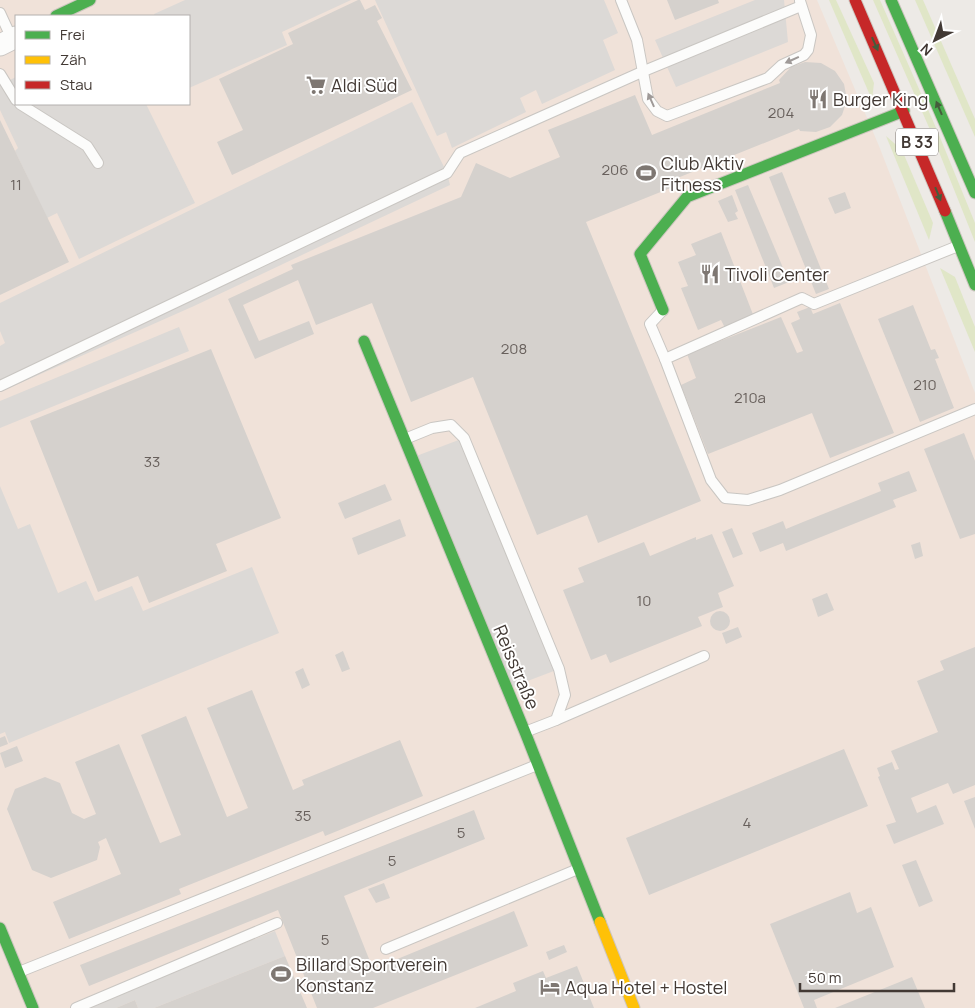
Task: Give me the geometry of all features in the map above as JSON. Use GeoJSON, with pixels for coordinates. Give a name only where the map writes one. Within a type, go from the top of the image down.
{"type":"FeatureCollection","features":[{"type":"Feature","properties":{"kind":"street"},"geometry":{"type":"LineString","coordinates":[[68,9],[90,0]]}},
{"type":"Feature","properties":{"kind":"street","name":"B 33"},"geometry":{"type":"LineString","coordinates":[[855,0],[904,111],[975,285]]}},
{"type":"Feature","properties":{"kind":"street","name":"B 33"},"geometry":{"type":"LineString","coordinates":[[891,0],[975,194]]}},
{"type":"Feature","properties":{"kind":"street"},"geometry":{"type":"LineString","coordinates":[[663,310],[640,254],[687,197],[904,111]]}},
{"type":"Feature","properties":{"kind":"street","name":"Reisstraße"},"geometry":{"type":"LineString","coordinates":[[364,341],[525,732],[634,1008]]}},
{"type":"Feature","properties":{"kind":"street"},"geometry":{"type":"LineString","coordinates":[[0,928],[34,1008]]}},
{"type":"Feature","properties":{"kind":"lane"},"geometry":{"type":"LineString","coordinates":[[0,386],[447,173],[460,153],[644,71],[801,3],[811,35],[808,50],[804,55],[782,65],[764,80],[672,116],[667,116],[657,111],[648,100],[644,71],[637,40],[621,0]]}},
{"type":"Feature","properties":{"kind":"lane"},"geometry":{"type":"LineString","coordinates":[[0,13],[10,40]]}},
{"type":"Feature","properties":{"kind":"lane"},"geometry":{"type":"LineString","coordinates":[[0,74],[15,98]]}},
{"type":"Feature","properties":{"kind":"lane"},"geometry":{"type":"LineString","coordinates":[[22,105],[87,146],[98,163]]}},
{"type":"Feature","properties":{"kind":"lane"},"geometry":{"type":"LineString","coordinates":[[665,359],[802,298],[814,304],[959,245]]}},
{"type":"Feature","properties":{"kind":"lane"},"geometry":{"type":"LineString","coordinates":[[663,310],[650,324],[711,480],[725,498],[748,500],[780,490],[975,409]]}},
{"type":"Feature","properties":{"kind":"lane"},"geometry":{"type":"LineString","coordinates":[[404,439],[432,428],[451,425],[464,438],[559,669],[565,695],[556,720]]}},
{"type":"Feature","properties":{"kind":"lane"},"geometry":{"type":"LineString","coordinates":[[525,732],[704,656]]}},
{"type":"Feature","properties":{"kind":"lane"},"geometry":{"type":"LineString","coordinates":[[18,972],[49,962],[538,765]]}},
{"type":"Feature","properties":{"kind":"lane"},"geometry":{"type":"LineString","coordinates":[[386,949],[579,868]]}},
{"type":"Feature","properties":{"kind":"lane"},"geometry":{"type":"LineString","coordinates":[[76,1008],[277,923]]}},
{"type":"Feature","properties":{"kind":"shaded area"},"geometry":{"type":"Polygon","coordinates":[[[0,0],[817,0],[879,146],[975,393],[975,1008],[0,1008],[0,0]]]}},
{"type":"Feature","properties":{"kind":"shaded area"},"geometry":{"type":"Polygon","coordinates":[[[185,0],[351,0],[282,32],[287,45],[190,88],[190,15],[154,14],[185,0]]]}},
{"type":"Feature","properties":{"kind":"shaded area"},"geometry":{"type":"Polygon","coordinates":[[[375,0],[604,0],[618,33],[603,40],[615,70],[542,104],[536,90],[520,98],[526,112],[452,148],[446,132],[437,136],[375,0]]]}},
{"type":"Feature","properties":{"kind":"shaded area"},"geometry":{"type":"Polygon","coordinates":[[[755,0],[784,0],[788,42],[676,87],[655,40],[755,0]]]}},
{"type":"Feature","properties":{"kind":"shaded area"},"geometry":{"type":"Polygon","coordinates":[[[15,78],[15,105],[146,105],[195,203],[79,259],[57,213],[47,218],[15,151],[18,148],[0,110],[0,85],[15,78]]]}},
{"type":"Feature","properties":{"kind":"shaded area"},"geometry":{"type":"Polygon","coordinates":[[[412,102],[447,173],[450,185],[194,306],[0,392],[0,346],[5,343],[0,331],[0,303],[412,102]]]}},
{"type":"Feature","properties":{"kind":"shaded area"},"geometry":{"type":"Polygon","coordinates":[[[179,327],[189,351],[0,428],[0,401],[179,327]]]}},
{"type":"Feature","properties":{"kind":"shaded area"},"geometry":{"type":"Polygon","coordinates":[[[464,438],[559,669],[507,689],[411,458],[464,438]]]}},
{"type":"Feature","properties":{"kind":"shaded area"},"geometry":{"type":"Polygon","coordinates":[[[0,486],[18,529],[30,524],[58,593],[86,581],[95,601],[132,586],[143,611],[252,567],[279,633],[9,743],[5,732],[0,734],[0,486]]]}},
{"type":"Feature","properties":{"kind":"shaded area"},"geometry":{"type":"Polygon","coordinates":[[[275,931],[285,956],[154,1008],[138,1008],[135,1000],[116,1008],[83,1008],[275,931]]]}},
{"type":"Feature","properties":{"kind":"green space"},"geometry":{"type":"Polygon","coordinates":[[[829,0],[836,0],[874,83],[872,100],[829,0]]]}},
{"type":"Feature","properties":{"kind":"green space"},"geometry":{"type":"Polygon","coordinates":[[[873,0],[880,0],[937,130],[975,223],[975,242],[931,132],[873,0]]]}},
{"type":"Feature","properties":{"kind":"green space"},"geometry":{"type":"Polygon","coordinates":[[[915,0],[923,0],[975,119],[975,137],[915,0]]]}},
{"type":"Feature","properties":{"kind":"green space"},"geometry":{"type":"Polygon","coordinates":[[[886,136],[902,150],[933,223],[929,240],[886,136]]]}},
{"type":"Feature","properties":{"kind":"green space"},"geometry":{"type":"Polygon","coordinates":[[[940,268],[955,277],[975,327],[975,352],[940,268]]]}},
{"type":"Feature","properties":{"kind":"building","name":"Aldi Süd"},"geometry":{"type":"Polygon","coordinates":[[[360,0],[365,10],[375,5],[382,18],[377,21],[412,90],[232,175],[217,142],[243,130],[219,79],[293,44],[288,33],[360,0]]]}},
{"type":"Feature","properties":{"kind":"building"},"geometry":{"type":"Polygon","coordinates":[[[667,0],[718,0],[719,3],[675,20],[667,0]]]}},
{"type":"Feature","properties":{"kind":"building"},"geometry":{"type":"Polygon","coordinates":[[[805,62],[821,63],[835,71],[844,84],[847,100],[842,115],[830,127],[816,132],[800,131],[799,129],[670,181],[673,187],[586,222],[701,501],[598,543],[587,515],[537,535],[473,377],[411,402],[372,303],[316,325],[298,280],[243,305],[259,341],[309,321],[314,334],[255,359],[228,299],[293,269],[291,265],[461,197],[476,163],[510,178],[560,157],[548,130],[635,95],[652,135],[780,83],[779,80],[791,67],[805,62]]]}},
{"type":"Feature","properties":{"kind":"building"},"geometry":{"type":"Polygon","coordinates":[[[0,120],[69,262],[0,295],[0,120]]]}},
{"type":"Feature","properties":{"kind":"building"},"geometry":{"type":"Polygon","coordinates":[[[782,172],[829,289],[816,294],[769,177],[782,172]]]}},
{"type":"Feature","properties":{"kind":"building"},"geometry":{"type":"Polygon","coordinates":[[[748,185],[789,282],[774,288],[735,190],[748,185]]]}},
{"type":"Feature","properties":{"kind":"building"},"geometry":{"type":"Polygon","coordinates":[[[845,192],[851,208],[835,214],[828,198],[845,192]]]}},
{"type":"Feature","properties":{"kind":"building"},"geometry":{"type":"Polygon","coordinates":[[[732,195],[738,211],[735,213],[738,219],[728,222],[718,201],[732,195]]]}},
{"type":"Feature","properties":{"kind":"building","name":"Tivoli Center"},"geometry":{"type":"Polygon","coordinates":[[[721,232],[754,317],[725,328],[721,320],[698,330],[681,288],[688,286],[678,262],[696,255],[691,244],[721,232]]]}},
{"type":"Feature","properties":{"kind":"building"},"geometry":{"type":"Polygon","coordinates":[[[840,303],[894,433],[830,458],[812,413],[708,454],[681,385],[696,378],[687,354],[781,317],[797,353],[803,351],[791,323],[800,319],[797,312],[810,307],[813,314],[840,303]]]}},
{"type":"Feature","properties":{"kind":"building"},"geometry":{"type":"Polygon","coordinates":[[[913,305],[931,350],[935,349],[939,358],[935,359],[954,408],[920,422],[878,319],[913,305]]]}},
{"type":"Feature","properties":{"kind":"building"},"geometry":{"type":"Polygon","coordinates":[[[211,349],[281,518],[216,544],[227,571],[149,603],[138,576],[98,592],[30,421],[211,349]]]}},
{"type":"Feature","properties":{"kind":"building"},"geometry":{"type":"Polygon","coordinates":[[[964,433],[975,461],[975,534],[960,539],[924,449],[964,433]]]}},
{"type":"Feature","properties":{"kind":"building"},"geometry":{"type":"Polygon","coordinates":[[[909,471],[917,491],[893,500],[896,507],[786,551],[783,543],[760,552],[752,533],[783,521],[786,529],[881,491],[878,483],[909,471]]]}},
{"type":"Feature","properties":{"kind":"building"},"geometry":{"type":"Polygon","coordinates":[[[385,484],[392,500],[345,519],[338,503],[385,484]]]}},
{"type":"Feature","properties":{"kind":"building"},"geometry":{"type":"Polygon","coordinates":[[[400,519],[406,536],[358,555],[352,538],[400,519]]]}},
{"type":"Feature","properties":{"kind":"building"},"geometry":{"type":"Polygon","coordinates":[[[732,528],[743,554],[733,558],[722,532],[732,528]]]}},
{"type":"Feature","properties":{"kind":"building"},"geometry":{"type":"Polygon","coordinates":[[[712,534],[734,586],[718,593],[723,607],[698,617],[702,626],[610,663],[606,654],[591,660],[563,590],[584,582],[578,568],[644,542],[650,556],[696,537],[696,540],[712,534]]]}},
{"type":"Feature","properties":{"kind":"building"},"geometry":{"type":"Polygon","coordinates":[[[920,542],[923,556],[915,559],[911,545],[920,542]]]}},
{"type":"Feature","properties":{"kind":"building"},"geometry":{"type":"Polygon","coordinates":[[[827,593],[834,610],[818,617],[812,599],[827,593]]]}},
{"type":"Feature","properties":{"kind":"building"},"geometry":{"type":"Polygon","coordinates":[[[720,611],[727,614],[730,621],[727,628],[720,631],[713,628],[710,621],[713,614],[720,611]]]}},
{"type":"Feature","properties":{"kind":"building"},"geometry":{"type":"Polygon","coordinates":[[[738,627],[742,637],[726,644],[722,633],[738,627]]]}},
{"type":"Feature","properties":{"kind":"building"},"geometry":{"type":"Polygon","coordinates":[[[975,647],[975,785],[953,794],[948,783],[911,798],[917,813],[936,805],[944,824],[894,844],[886,825],[896,822],[878,777],[880,776],[877,768],[892,762],[895,770],[899,769],[891,751],[938,732],[917,681],[944,670],[940,661],[975,647]]]}},
{"type":"Feature","properties":{"kind":"building"},"geometry":{"type":"Polygon","coordinates":[[[343,651],[350,669],[342,672],[335,655],[343,651]]]}},
{"type":"Feature","properties":{"kind":"building"},"geometry":{"type":"Polygon","coordinates":[[[303,668],[310,685],[302,689],[295,672],[303,668]]]}},
{"type":"Feature","properties":{"kind":"building"},"geometry":{"type":"Polygon","coordinates":[[[252,690],[293,790],[304,785],[302,780],[400,740],[423,796],[325,836],[323,831],[179,889],[181,894],[69,939],[53,902],[121,874],[106,838],[98,842],[100,847],[97,860],[51,878],[32,870],[7,809],[15,789],[45,777],[60,783],[72,813],[84,819],[96,814],[75,762],[119,744],[160,843],[181,835],[141,735],[186,716],[227,817],[248,808],[207,708],[252,690]]]}},
{"type":"Feature","properties":{"kind":"building"},"geometry":{"type":"Polygon","coordinates":[[[5,736],[8,744],[0,747],[0,738],[5,736]]]}},
{"type":"Feature","properties":{"kind":"building"},"geometry":{"type":"Polygon","coordinates":[[[17,746],[23,761],[5,768],[0,753],[17,746]]]}},
{"type":"Feature","properties":{"kind":"building"},"geometry":{"type":"Polygon","coordinates":[[[844,749],[868,806],[649,895],[626,838],[844,749]]]}},
{"type":"Feature","properties":{"kind":"building"},"geometry":{"type":"Polygon","coordinates":[[[975,797],[975,829],[964,801],[975,797]]]}},
{"type":"Feature","properties":{"kind":"building"},"geometry":{"type":"Polygon","coordinates":[[[474,810],[485,839],[344,896],[373,969],[514,911],[528,946],[373,1008],[317,1008],[278,910],[89,986],[80,965],[474,810]]]}},
{"type":"Feature","properties":{"kind":"building"},"geometry":{"type":"Polygon","coordinates":[[[916,860],[933,901],[919,907],[902,865],[916,860]]]}},
{"type":"Feature","properties":{"kind":"building"},"geometry":{"type":"Polygon","coordinates":[[[384,883],[390,898],[376,903],[368,889],[384,883]]]}},
{"type":"Feature","properties":{"kind":"building"},"geometry":{"type":"Polygon","coordinates":[[[850,892],[857,913],[871,907],[894,967],[814,1000],[817,1008],[804,1008],[770,924],[850,892]]]}},
{"type":"Feature","properties":{"kind":"building"},"geometry":{"type":"Polygon","coordinates":[[[564,945],[567,952],[549,960],[546,952],[564,945]]]}},
{"type":"Feature","properties":{"kind":"building"},"geometry":{"type":"Polygon","coordinates":[[[285,956],[307,1008],[154,1008],[285,956]]]}},
{"type":"Feature","properties":{"kind":"building","name":"Aqua Hotel + Hostel"},"geometry":{"type":"Polygon","coordinates":[[[577,966],[594,1008],[475,1008],[516,991],[513,983],[543,971],[546,978],[577,966]]]}},
{"type":"Feature","properties":{"kind":"building"},"geometry":{"type":"Polygon","coordinates":[[[912,977],[925,1008],[835,1008],[912,977]]]}},
{"type":"Feature","properties":{"kind":"building"},"geometry":{"type":"Polygon","coordinates":[[[135,1000],[138,1008],[116,1008],[135,1000]]]}},
{"type":"Feature","properties":{"kind":"traffic: fast"},"geometry":{"type":"LineString","coordinates":[[58,15],[90,0]]}},
{"type":"Feature","properties":{"kind":"traffic: fast"},"geometry":{"type":"LineString","coordinates":[[891,0],[975,193]]}},
{"type":"Feature","properties":{"kind":"traffic: fast"},"geometry":{"type":"LineString","coordinates":[[663,310],[640,254],[687,197],[904,111]]}},
{"type":"Feature","properties":{"kind":"traffic: fast"},"geometry":{"type":"LineString","coordinates":[[945,211],[975,285]]}},
{"type":"Feature","properties":{"kind":"traffic: fast"},"geometry":{"type":"LineString","coordinates":[[364,341],[525,732],[600,922]]}},
{"type":"Feature","properties":{"kind":"traffic: fast"},"geometry":{"type":"LineString","coordinates":[[0,928],[33,1008]]}},
{"type":"Feature","properties":{"kind":"traffic: slow"},"geometry":{"type":"LineString","coordinates":[[600,922],[634,1008]]}},
{"type":"Feature","properties":{"kind":"traffic: jam"},"geometry":{"type":"LineString","coordinates":[[855,0],[945,211]]}},
{"type":"Feature","properties":{"kind":"place","name":"Aldi Süd"},"geometry":{"type":"Point","coordinates":[316,85]}},
{"type":"Feature","properties":{"kind":"place","name":"Burger King"},"geometry":{"type":"Point","coordinates":[818,99]}},
{"type":"Feature","properties":{"kind":"place","name":"Club Aktiv Fitness"},"geometry":{"type":"Point","coordinates":[646,173]}},
{"type":"Feature","properties":{"kind":"place","name":"Tivoli Center"},"geometry":{"type":"Point","coordinates":[710,274]}},
{"type":"Feature","properties":{"kind":"place","name":"Billard Sportverein Konstanz"},"geometry":{"type":"Point","coordinates":[281,974]}},
{"type":"Feature","properties":{"kind":"place","name":"Aqua Hotel + Hostel"},"geometry":{"type":"Point","coordinates":[550,987]}}]}
